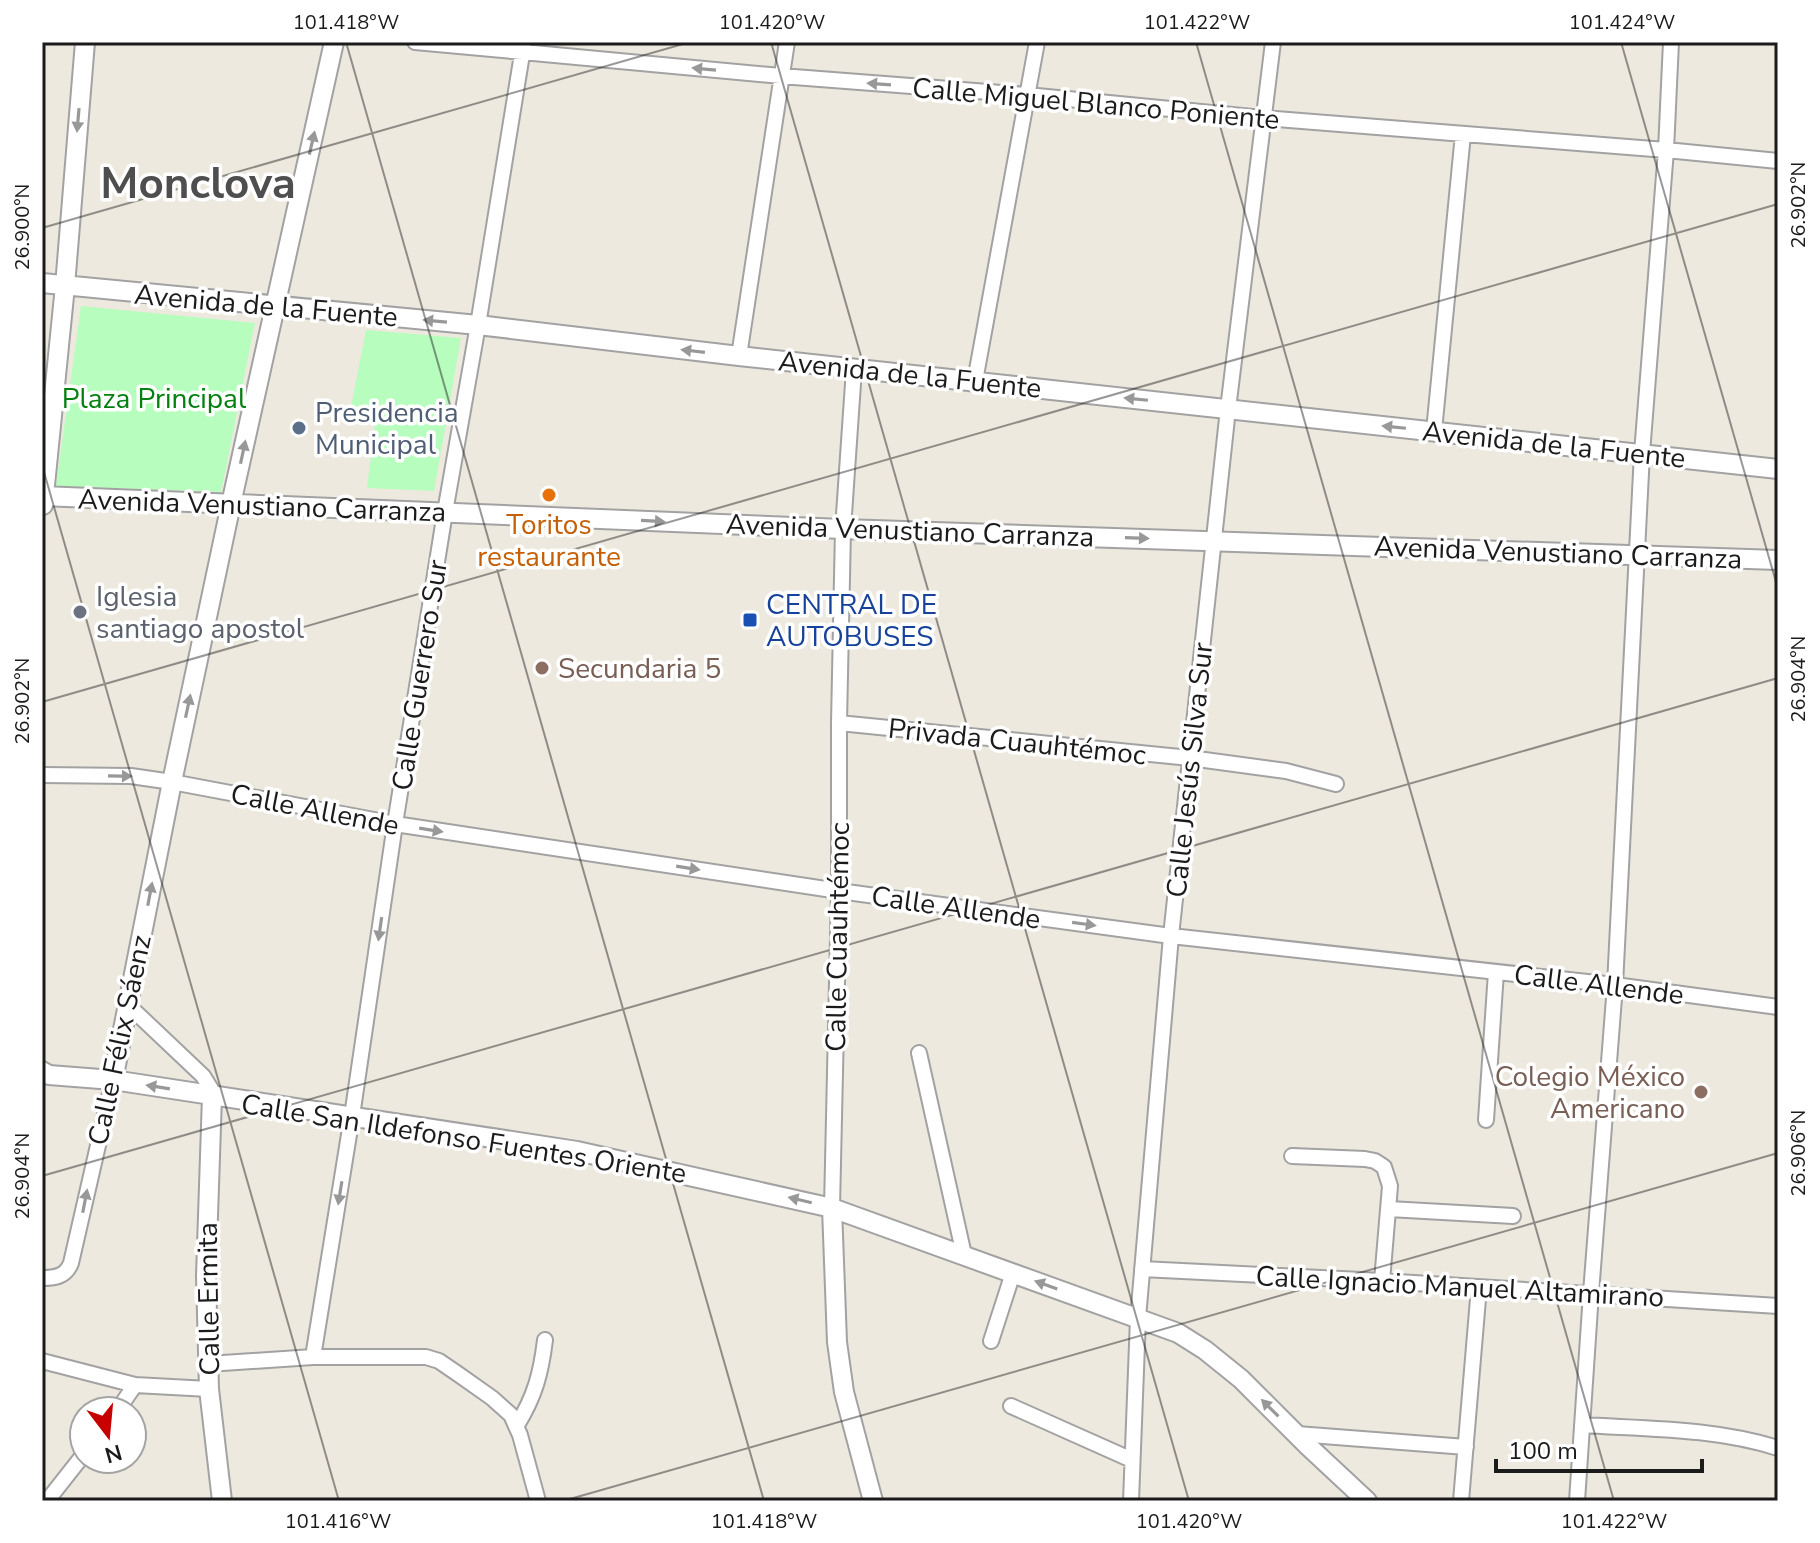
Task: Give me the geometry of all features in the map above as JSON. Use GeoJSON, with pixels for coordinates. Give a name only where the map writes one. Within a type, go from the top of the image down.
{"type":"FeatureCollection","features":[{"type":"Feature","properties":{"kind":"street"},"geometry":{"type":"LineString","coordinates":[[43,500],[85,42]]}},
{"type":"Feature","properties":{"kind":"street","name":"Calle Félix Sáenz"},"geometry":{"type":"LineString","coordinates":[[42,1278],[63,1274],[71,1263],[113,1080],[231,504],[334,42]]}},
{"type":"Feature","properties":{"kind":"street","name":"Calle Miguel Blanco Poniente"},"geometry":{"type":"LineString","coordinates":[[415,42],[523,47],[781,76],[1778,161]]}},
{"type":"Feature","properties":{"kind":"street"},"geometry":{"type":"LineString","coordinates":[[739,356],[787,42]]}},
{"type":"Feature","properties":{"kind":"street"},"geometry":{"type":"LineString","coordinates":[[975,381],[1037,42]]}},
{"type":"Feature","properties":{"kind":"street","name":"Calle Jesús Silva Sur"},"geometry":{"type":"LineString","coordinates":[[1131,1501],[1138,1318],[1171,936],[1228,409],[1273,42]]}},
{"type":"Feature","properties":{"kind":"street"},"geometry":{"type":"LineString","coordinates":[[1577,1501],[1615,985],[1642,453],[1666,150],[1671,42]]}},
{"type":"Feature","properties":{"kind":"street","name":"Calle Guerrero Sur"},"geometry":{"type":"LineString","coordinates":[[313,1357],[445,512],[523,47]]}},
{"type":"Feature","properties":{"kind":"street"},"geometry":{"type":"LineString","coordinates":[[1434,431],[1463,134]]}},
{"type":"Feature","properties":{"kind":"street","name":"Avenida de la Fuente"},"geometry":{"type":"LineString","coordinates":[[42,283],[478,325],[1778,469]]}},
{"type":"Feature","properties":{"kind":"street","name":"Calle Cuauhtémoc"},"geometry":{"type":"LineString","coordinates":[[854,369],[843,529],[832,1208],[837,1342],[842,1379],[873,1501]]}},
{"type":"Feature","properties":{"kind":"street","name":"Avenida Venustiano Carranza"},"geometry":{"type":"LineString","coordinates":[[43,500],[231,504],[843,529],[1778,560]]}},
{"type":"Feature","properties":{"kind":"street","name":"Privada Cuauhtémoc"},"geometry":{"type":"LineString","coordinates":[[839,723],[1190,758],[1286,771],[1336,784]]}},
{"type":"Feature","properties":{"kind":"street","name":"Calle Allende"},"geometry":{"type":"LineString","coordinates":[[42,775],[131,776],[395,824],[839,891],[1171,936],[1615,985],[1778,1007]]}},
{"type":"Feature","properties":{"kind":"street"},"geometry":{"type":"LineString","coordinates":[[1486,1120],[1496,972]]}},
{"type":"Feature","properties":{"kind":"street"},"geometry":{"type":"LineString","coordinates":[[128,1005],[203,1076],[212,1096]]}},
{"type":"Feature","properties":{"kind":"street"},"geometry":{"type":"LineString","coordinates":[[919,1053],[964,1255]]}},
{"type":"Feature","properties":{"kind":"street","name":"Calle San Ildefonso Fuentes Oriente"},"geometry":{"type":"LineString","coordinates":[[44,1073],[113,1080],[577,1151],[832,1208],[1178,1333],[1241,1379],[1367,1501]]}},
{"type":"Feature","properties":{"kind":"street","name":"Calle Ermita"},"geometry":{"type":"LineString","coordinates":[[212,1096],[206,1276],[208,1364],[222,1501]]}},
{"type":"Feature","properties":{"kind":"street"},"geometry":{"type":"LineString","coordinates":[[1292,1156],[1375,1161],[1384,1167],[1390,1186],[1382,1281]]}},
{"type":"Feature","properties":{"kind":"street"},"geometry":{"type":"LineString","coordinates":[[1389,1209],[1513,1216]]}},
{"type":"Feature","properties":{"kind":"street","name":"Calle Ignacio Manuel Altamirano"},"geometry":{"type":"LineString","coordinates":[[1142,1269],[1778,1306]]}},
{"type":"Feature","properties":{"kind":"street"},"geometry":{"type":"LineString","coordinates":[[991,1341],[1013,1273]]}},
{"type":"Feature","properties":{"kind":"street"},"geometry":{"type":"LineString","coordinates":[[1461,1501],[1479,1287]]}},
{"type":"Feature","properties":{"kind":"street"},"geometry":{"type":"LineString","coordinates":[[517,1425],[535,1390],[545,1340]]}},
{"type":"Feature","properties":{"kind":"street"},"geometry":{"type":"LineString","coordinates":[[208,1364],[313,1357],[432,1359],[492,1398],[511,1415],[517,1425],[538,1501]]}},
{"type":"Feature","properties":{"kind":"street"},"geometry":{"type":"LineString","coordinates":[[42,1361],[135,1385],[209,1389]]}},
{"type":"Feature","properties":{"kind":"street"},"geometry":{"type":"LineString","coordinates":[[128,1395],[135,1385]]}},
{"type":"Feature","properties":{"kind":"street"},"geometry":{"type":"LineString","coordinates":[[1011,1406],[1132,1460]]}},
{"type":"Feature","properties":{"kind":"street"},"geometry":{"type":"LineString","coordinates":[[1582,1425],[1693,1432],[1760,1442],[1778,1448]]}},
{"type":"Feature","properties":{"kind":"street"},"geometry":{"type":"LineString","coordinates":[[1297,1434],[1466,1447]]}},
{"type":"Feature","properties":{"kind":"street"},"geometry":{"type":"LineString","coordinates":[[47,1501],[68,1474]]}},
{"type":"Feature","properties":{"kind":"green space","name":"Plaza Principal"},"geometry":{"type":"Polygon","coordinates":[[[81,306],[255,323],[221,492],[56,486],[81,306]]]}},
{"type":"Feature","properties":{"kind":"green space"},"geometry":{"type":"Polygon","coordinates":[[[366,330],[461,338],[434,491],[367,488],[375,423],[349,417],[366,330]]]}},
{"type":"Feature","properties":{"kind":"place","name":"Presidencia Municipal"},"geometry":{"type":"Point","coordinates":[299,428]}},
{"type":"Feature","properties":{"kind":"place","name":"Toritos restaurante"},"geometry":{"type":"Point","coordinates":[549,495]}},
{"type":"Feature","properties":{"kind":"place","name":"Iglesia santiago apostol"},"geometry":{"type":"Point","coordinates":[80,612]}},
{"type":"Feature","properties":{"kind":"place","name":"CENTRAL DE AUTOBUSES"},"geometry":{"type":"Point","coordinates":[750,620]}},
{"type":"Feature","properties":{"kind":"place","name":"Secundaria 5"},"geometry":{"type":"Point","coordinates":[542,668]}},
{"type":"Feature","properties":{"kind":"place","name":"Colegio México Americano"},"geometry":{"type":"Point","coordinates":[1701,1092]}},
{"type":"Feature","properties":{"kind":"district","name":"Monclova"},"geometry":{"type":"Point","coordinates":[198,183]}}]}
